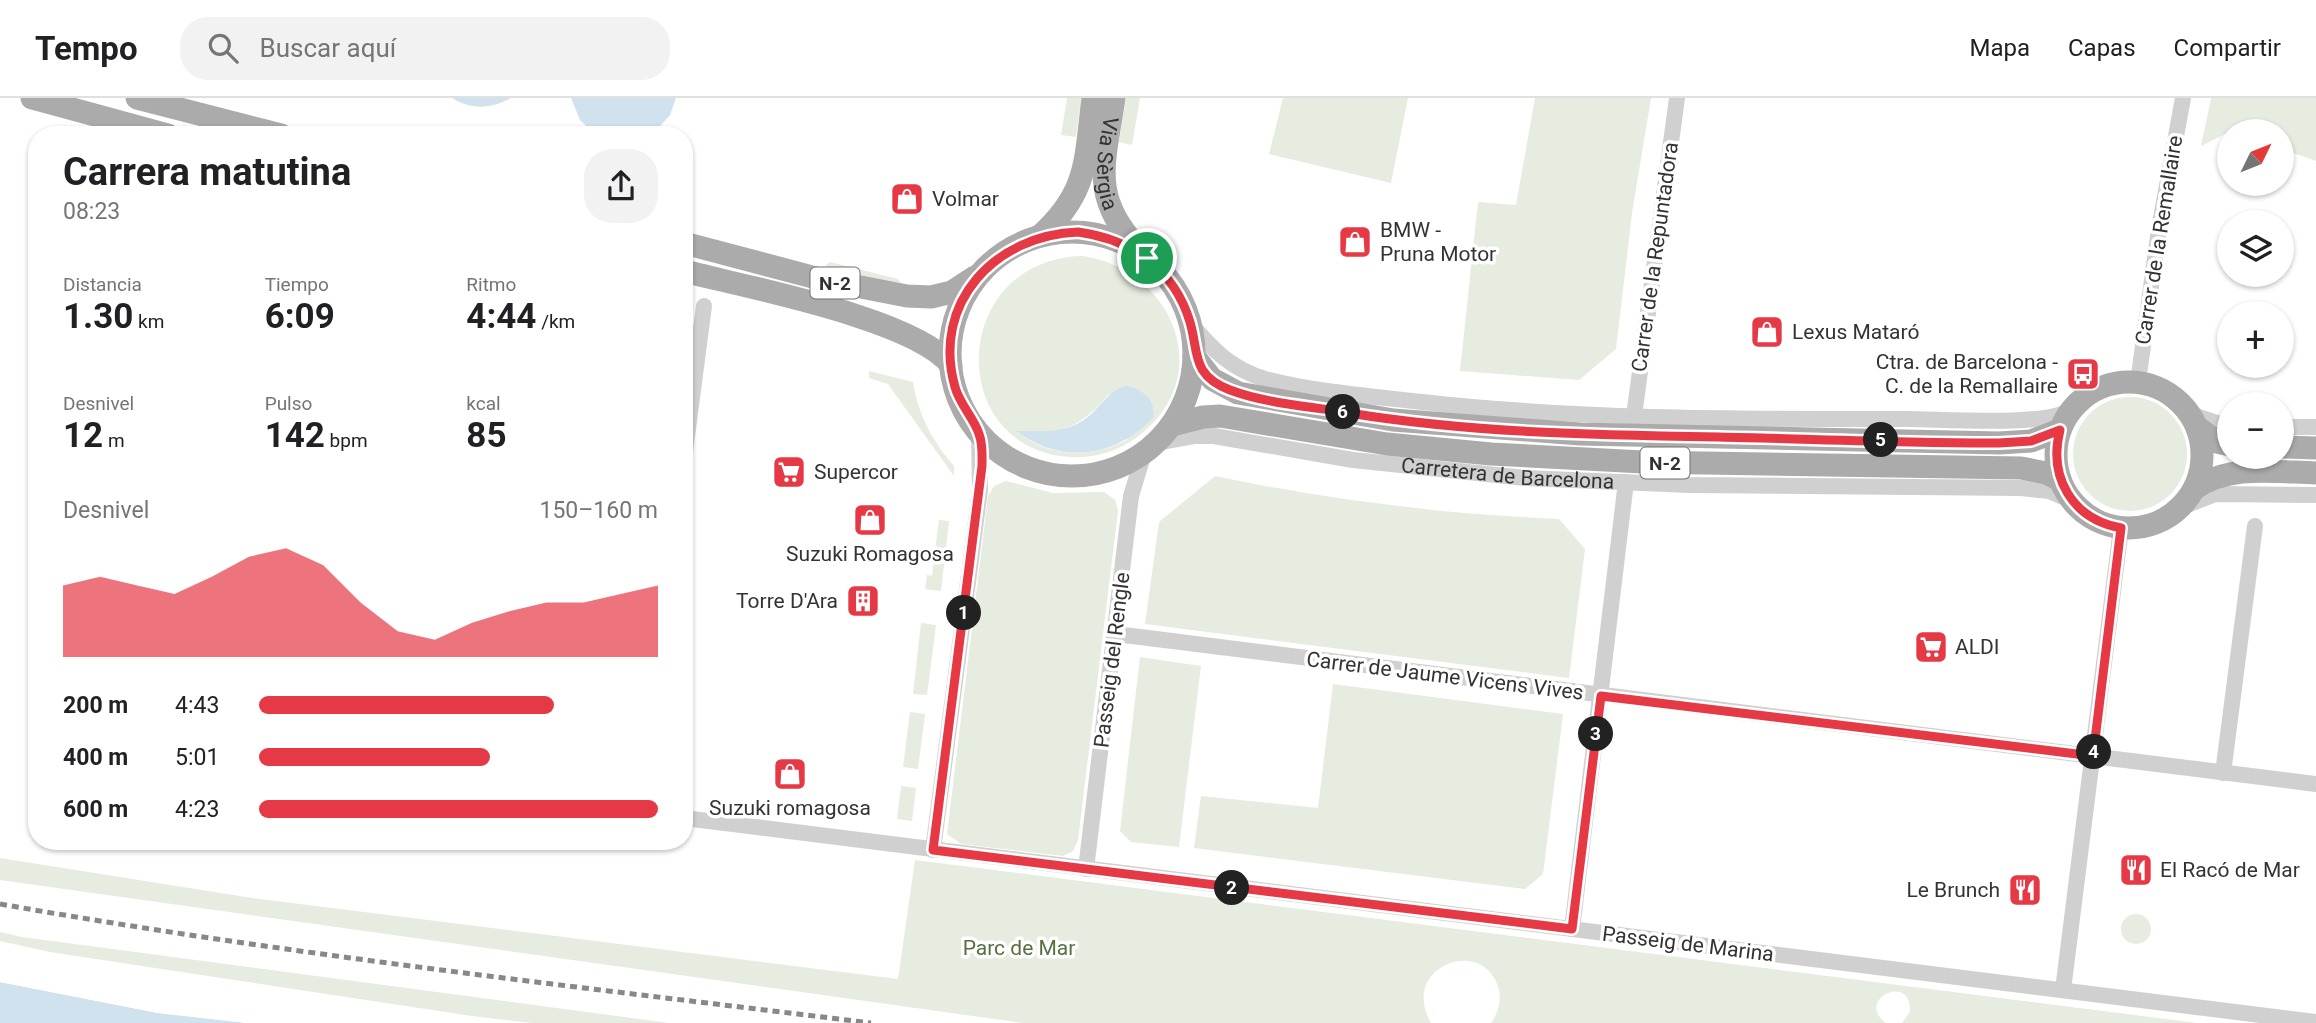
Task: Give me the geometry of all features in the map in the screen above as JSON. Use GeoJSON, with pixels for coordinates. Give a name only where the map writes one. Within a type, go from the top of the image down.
{"type":"FeatureCollection","features":[{"type":"Feature","properties":{"kind":"main road"},"geometry":{"type":"LineString","coordinates":[[32,98],[135,126]]}},
{"type":"Feature","properties":{"kind":"main road"},"geometry":{"type":"LineString","coordinates":[[137,98],[246,126]]}},
{"type":"Feature","properties":{"kind":"main road","name":"Via Sèrgia"},"geometry":{"type":"LineString","coordinates":[[1040,236],[1069,208],[1079,187],[1093,98]]}},
{"type":"Feature","properties":{"kind":"main road","name":"Via Sèrgia"},"geometry":{"type":"LineString","coordinates":[[1114,98],[1104,191],[1112,214],[1147,258]]}},
{"type":"Feature","properties":{"kind":"main road","name":"N-2"},"geometry":{"type":"LineString","coordinates":[[693,245],[820,279],[907,296],[931,297],[952,292],[1019,244],[1040,236],[1078,232],[1123,244],[1147,258],[1174,288],[1190,323],[1194,356],[1188,392],[1172,425],[1150,448],[1108,471],[1088,475],[1058,475],[1028,468],[1010,459],[979,433],[962,407],[951,365],[951,345],[960,305],[983,271]]}},
{"type":"Feature","properties":{"kind":"main road","name":"N-2"},"geometry":{"type":"LineString","coordinates":[[693,273],[884,325],[942,354],[951,365]]}},
{"type":"Feature","properties":{"kind":"main road","name":"N-2"},"geometry":{"type":"LineString","coordinates":[[1194,356],[1212,380],[1238,393],[1393,420],[1492,430],[1991,443],[2031,441],[2065,420]]}},
{"type":"Feature","properties":{"kind":"main road"},"geometry":{"type":"LineString","coordinates":[[2217,442],[2162,389],[2138,382],[2107,384],[2087,395],[2065,420],[2056,446],[2060,480],[2072,501],[2088,516],[2121,528],[2154,524],[2188,498],[2206,480],[2230,473],[2316,473]]}},
{"type":"Feature","properties":{"kind":"main road","name":"N-2"},"geometry":{"type":"LineString","coordinates":[[1172,425],[1203,417],[1220,416],[1387,444],[1491,454],[1643,462],[2021,468],[2046,473],[2060,480]]}},
{"type":"Feature","properties":{"kind":"main road"},"geometry":{"type":"LineString","coordinates":[[2188,498],[2203,459],[2193,421]]}},
{"type":"Feature","properties":{"kind":"main road"},"geometry":{"type":"LineString","coordinates":[[2294,447],[2316,447]]}},
{"type":"Feature","properties":{"kind":"street","name":"Carrer de la Repuntadora"},"geometry":{"type":"LineString","coordinates":[[1634,416],[1677,98]]}},
{"type":"Feature","properties":{"kind":"street","name":"Carrer de la Remallaire"},"geometry":{"type":"LineString","coordinates":[[2138,382],[2157,242],[2183,98]]}},
{"type":"Feature","properties":{"kind":"street"},"geometry":{"type":"LineString","coordinates":[[693,393],[705,306]]}},
{"type":"Feature","properties":{"kind":"street"},"geometry":{"type":"LineString","coordinates":[[1190,323],[1233,366],[1267,379],[1388,398],[1492,410],[1634,416],[2065,420]]}},
{"type":"Feature","properties":{"kind":"street"},"geometry":{"type":"LineString","coordinates":[[2193,421],[2217,425]]}},
{"type":"Feature","properties":{"kind":"street"},"geometry":{"type":"LineString","coordinates":[[2294,427],[2316,427]]}},
{"type":"Feature","properties":{"kind":"street"},"geometry":{"type":"LineString","coordinates":[[933,850],[980,490],[979,433]]}},
{"type":"Feature","properties":{"kind":"street","name":"Carretera de Barcelona"},"geometry":{"type":"LineString","coordinates":[[1150,448],[1214,436],[1409,467],[1525,478],[2021,488],[2049,491],[2072,501]]}},
{"type":"Feature","properties":{"kind":"street","name":"Passeig del Rengle"},"geometry":{"type":"LineString","coordinates":[[1086,869],[1131,496],[1150,448]]}},
{"type":"Feature","properties":{"kind":"street"},"geometry":{"type":"LineString","coordinates":[[1572,929],[1626,482]]}},
{"type":"Feature","properties":{"kind":"street"},"geometry":{"type":"LineString","coordinates":[[2188,498],[2215,494],[2316,495]]}},
{"type":"Feature","properties":{"kind":"street"},"geometry":{"type":"LineString","coordinates":[[2223,773],[2255,526]]}},
{"type":"Feature","properties":{"kind":"street"},"geometry":{"type":"LineString","coordinates":[[2063,990],[2121,528]]}},
{"type":"Feature","properties":{"kind":"street","name":"Carrer de Jaume Vicens Vives"},"geometry":{"type":"LineString","coordinates":[[1116,634],[2316,784]]}},
{"type":"Feature","properties":{"kind":"street","name":"Passeig de Marina"},"geometry":{"type":"LineString","coordinates":[[693,819],[2316,1023]]}},
{"type":"Feature","properties":{"kind":"green space"},"geometry":{"type":"Polygon","coordinates":[[[1067,98],[1081,98],[1076,137],[1061,135],[1067,98]]]}},
{"type":"Feature","properties":{"kind":"green space"},"geometry":{"type":"Polygon","coordinates":[[[1126,98],[1140,98],[1132,145],[1119,142],[1126,98]]]}},
{"type":"Feature","properties":{"kind":"green space"},"geometry":{"type":"Polygon","coordinates":[[[1283,98],[1408,98],[1391,183],[1269,154],[1283,98]]]}},
{"type":"Feature","properties":{"kind":"green space"},"geometry":{"type":"Polygon","coordinates":[[[1535,98],[1651,98],[1632,213],[1616,349],[1579,380],[1460,371],[1478,202],[1516,205],[1535,98]]]}},
{"type":"Feature","properties":{"kind":"green space"},"geometry":{"type":"Polygon","coordinates":[[[2211,98],[2316,98],[2316,161],[2294,153],[2294,119],[2217,119],[2217,138],[2201,146],[2211,98]]]}},
{"type":"Feature","properties":{"kind":"green space"},"geometry":{"type":"Polygon","coordinates":[[[1083,256],[1112,264],[1137,278],[1157,298],[1171,321],[1179,347],[1178,373],[1169,400],[1151,425],[1133,440],[1114,450],[1093,456],[1070,457],[1029,446],[1000,423],[983,391],[979,355],[987,319],[1007,288],[1039,265],[1083,256]],[[1109,394],[1087,416],[1070,427],[1050,433],[1017,432],[1043,447],[1070,453],[1099,450],[1127,440],[1109,394]]]}},
{"type":"Feature","properties":{"kind":"green space"},"geometry":{"type":"Polygon","coordinates":[[[830,262],[898,279],[901,283],[829,269],[825,266],[830,262]]]}},
{"type":"Feature","properties":{"kind":"green space"},"geometry":{"type":"Polygon","coordinates":[[[869,371],[913,382],[923,417],[933,438],[954,466],[954,476],[888,384],[869,378],[869,371]]]}},
{"type":"Feature","properties":{"kind":"green space"},"geometry":{"type":"Polygon","coordinates":[[[2130,397],[2152,402],[2170,414],[2182,432],[2187,454],[2182,476],[2170,494],[2152,506],[2130,511],[2108,506],[2090,494],[2078,476],[2073,454],[2078,432],[2090,414],[2108,402],[2130,397]]]}},
{"type":"Feature","properties":{"kind":"green space"},"geometry":{"type":"Polygon","coordinates":[[[1215,476],[1386,505],[1559,519],[1585,549],[1569,678],[1145,624],[1159,522],[1215,476]]]}},
{"type":"Feature","properties":{"kind":"green space"},"geometry":{"type":"Polygon","coordinates":[[[1006,481],[1053,493],[1104,492],[1115,500],[1118,511],[1078,840],[1073,851],[1063,856],[961,844],[947,834],[988,496],[994,486],[1006,481]]]}},
{"type":"Feature","properties":{"kind":"green space"},"geometry":{"type":"Polygon","coordinates":[[[939,520],[949,521],[941,591],[925,589],[927,575],[932,576],[939,520]]]}},
{"type":"Feature","properties":{"kind":"green space"},"geometry":{"type":"Polygon","coordinates":[[[921,623],[936,625],[927,695],[913,694],[921,623]]]}},
{"type":"Feature","properties":{"kind":"green space"},"geometry":{"type":"Polygon","coordinates":[[[1140,657],[1201,666],[1179,847],[1131,842],[1120,831],[1140,657]]]}},
{"type":"Feature","properties":{"kind":"green space"},"geometry":{"type":"Polygon","coordinates":[[[1333,684],[1563,714],[1543,874],[1525,889],[1194,848],[1201,796],[1318,808],[1333,684]]]}},
{"type":"Feature","properties":{"kind":"green space"},"geometry":{"type":"Polygon","coordinates":[[[910,712],[925,714],[918,769],[903,767],[910,712]]]}},
{"type":"Feature","properties":{"kind":"green space"},"geometry":{"type":"Polygon","coordinates":[[[901,786],[916,788],[912,821],[897,819],[901,786]]]}},
{"type":"Feature","properties":{"kind":"green space","name":"Parc de Mar"},"geometry":{"type":"Polygon","coordinates":[[[0,858],[252,898],[898,979],[915,860],[2197,1023],[1902,1023],[1910,1012],[1908,1000],[1903,993],[1895,991],[1887,993],[1877,1006],[1878,1014],[1886,1023],[1491,1023],[1499,1005],[1498,986],[1489,971],[1475,963],[1460,961],[1446,965],[1433,974],[1425,987],[1424,1004],[1431,1023],[1023,1023],[0,880],[0,858]]]}},
{"type":"Feature","properties":{"kind":"green space"},"geometry":{"type":"Polygon","coordinates":[[[2136,914],[2147,918],[2151,929],[2147,940],[2136,944],[2125,940],[2121,929],[2125,918],[2136,914]]]}},
{"type":"Feature","properties":{"kind":"green space"},"geometry":{"type":"Polygon","coordinates":[[[0,932],[669,1023],[532,1023],[472,1016],[50,952],[0,941],[0,932]]]}},
{"type":"Feature","properties":{"kind":"water"},"geometry":{"type":"Polygon","coordinates":[[[452,98],[511,98],[481,107],[466,105],[452,98]]]}},
{"type":"Feature","properties":{"kind":"water"},"geometry":{"type":"Polygon","coordinates":[[[571,98],[676,98],[670,115],[660,126],[586,126],[580,120],[571,98]]]}},
{"type":"Feature","properties":{"kind":"water"},"geometry":{"type":"Polygon","coordinates":[[[1127,386],[1148,397],[1153,406],[1153,418],[1121,442],[1104,449],[1069,452],[1051,449],[1016,431],[1054,431],[1071,427],[1089,416],[1115,391],[1127,386]]]}},
{"type":"Feature","properties":{"kind":"water"},"geometry":{"type":"Polygon","coordinates":[[[0,982],[158,1013],[246,1023],[0,1023],[0,982]]]}},
{"type":"Feature","properties":{"kind":"pier"},"geometry":{"type":"Polygon","coordinates":[[[0,979],[159,1010],[247,1020],[250,1023],[158,1013],[0,982],[0,979]]]}},
{"type":"Feature","properties":{"kind":"railway"},"geometry":{"type":"LineString","coordinates":[[0,904],[326,955],[871,1023]]}},
{"type":"Feature","properties":{"kind":"place","name":"Volmar"},"geometry":{"type":"Point","coordinates":[907,199]}},
{"type":"Feature","properties":{"kind":"place","name":"BMW - Pruna Motor"},"geometry":{"type":"Point","coordinates":[1355,242]}},
{"type":"Feature","properties":{"kind":"place","name":"Lexus Mataró"},"geometry":{"type":"Point","coordinates":[1767,332]}},
{"type":"Feature","properties":{"kind":"place","name":"Ctra. de Barcelona - C. de la Remallaire"},"geometry":{"type":"Point","coordinates":[2083,374]}},
{"type":"Feature","properties":{"kind":"place","name":"Supercor"},"geometry":{"type":"Point","coordinates":[789,472]}},
{"type":"Feature","properties":{"kind":"place","name":"Suzuki Romagosa"},"geometry":{"type":"Point","coordinates":[870,520]}},
{"type":"Feature","properties":{"kind":"place","name":"Torre D'Ara"},"geometry":{"type":"Point","coordinates":[863,601]}},
{"type":"Feature","properties":{"kind":"place","name":"ALDI"},"geometry":{"type":"Point","coordinates":[1931,647]}},
{"type":"Feature","properties":{"kind":"place","name":"Suzuki romagosa"},"geometry":{"type":"Point","coordinates":[790,774]}},
{"type":"Feature","properties":{"kind":"place","name":"El Racó de Mar"},"geometry":{"type":"Point","coordinates":[2136,870]}},
{"type":"Feature","properties":{"kind":"place","name":"Le Brunch"},"geometry":{"type":"Point","coordinates":[2025,890]}},
{"type":"Feature","properties":{"kind":"route"},"geometry":{"type":"LineString","coordinates":[[1078,232],[1096,235],[1115,240],[1147,258],[1166,277],[1181,299],[1194,339],[1194,356],[1212,380],[1238,393],[1393,420],[1492,430],[1580,434],[1999,443],[2031,441],[2060,430],[2056,446],[2056,464],[2065,491],[2088,516],[2109,526],[2121,528],[2093,756],[1601,696],[1572,929],[933,850],[982,466],[979,433],[962,407],[951,365],[954,324],[960,305],[983,271],[1000,256],[1019,244],[1040,236],[1078,232]]}}]}
